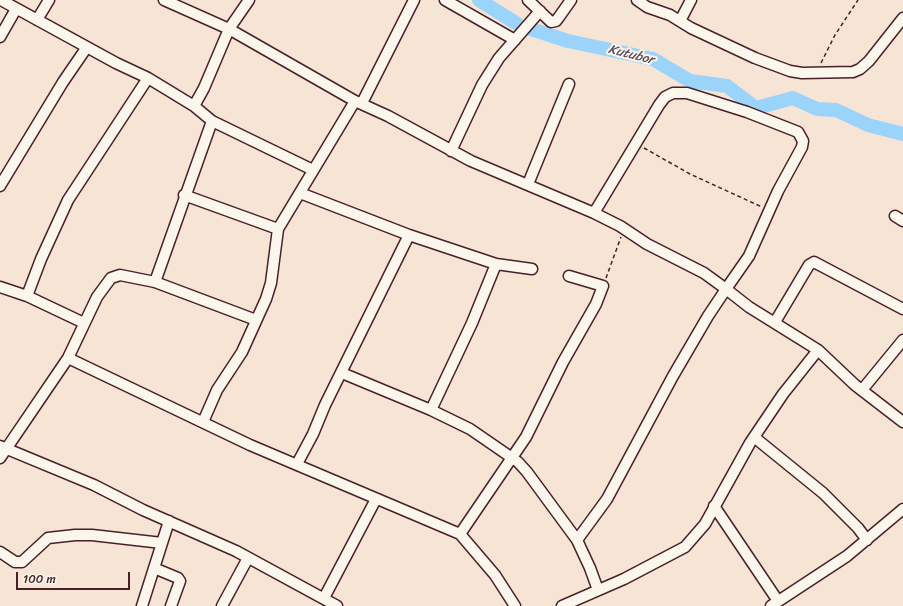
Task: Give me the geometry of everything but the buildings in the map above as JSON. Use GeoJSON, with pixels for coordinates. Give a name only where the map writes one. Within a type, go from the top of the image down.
{"type":"FeatureCollection","features":[{"type":"Feature","properties":{"kind":"street"},"geometry":{"type":"LineString","coordinates":[[1,0],[116,63],[148,78],[194,106],[212,121],[313,170]]}},
{"type":"Feature","properties":{"kind":"street"},"geometry":{"type":"LineString","coordinates":[[37,20],[49,0]]}},
{"type":"Feature","properties":{"kind":"street"},"geometry":{"type":"LineString","coordinates":[[164,0],[229,29],[358,102],[452,151],[495,172],[528,184],[594,213],[647,244],[704,273],[749,307],[818,350],[862,390],[903,422]]}},
{"type":"Feature","properties":{"kind":"street"},"geometry":{"type":"LineString","coordinates":[[194,106],[204,88],[229,29],[249,0]]}},
{"type":"Feature","properties":{"kind":"street"},"geometry":{"type":"LineString","coordinates":[[203,422],[217,390],[239,357],[266,299],[271,284],[278,230],[313,170],[358,102],[414,0]]}},
{"type":"Feature","properties":{"kind":"street"},"geometry":{"type":"LineString","coordinates":[[445,0],[515,40]]}},
{"type":"Feature","properties":{"kind":"street"},"geometry":{"type":"LineString","coordinates":[[528,0],[551,22],[556,21],[571,0]]}},
{"type":"Feature","properties":{"kind":"street"},"geometry":{"type":"LineString","coordinates":[[637,0],[647,7],[670,15],[755,58],[790,71],[816,74],[853,72],[860,69],[903,18]]}},
{"type":"Feature","properties":{"kind":"street"},"geometry":{"type":"LineString","coordinates":[[680,21],[691,0]]}},
{"type":"Feature","properties":{"kind":"street"},"geometry":{"type":"LineString","coordinates":[[0,37],[16,8]]}},
{"type":"Feature","properties":{"kind":"street"},"geometry":{"type":"LineString","coordinates":[[452,151],[482,85],[499,58],[540,11]]}},
{"type":"Feature","properties":{"kind":"street"},"geometry":{"type":"LineString","coordinates":[[0,186],[63,82],[87,47]]}},
{"type":"Feature","properties":{"kind":"street"},"geometry":{"type":"LineString","coordinates":[[27,296],[41,259],[68,200],[148,78]]}},
{"type":"Feature","properties":{"kind":"street"},"geometry":{"type":"LineString","coordinates":[[528,184],[569,84]]}},
{"type":"Feature","properties":{"kind":"street"},"geometry":{"type":"LineString","coordinates":[[577,540],[607,499],[673,376],[708,316],[750,256],[769,210],[802,147],[803,141],[798,132],[748,112],[687,93],[673,93],[665,97],[659,105],[594,213]]}},
{"type":"Feature","properties":{"kind":"street"},"geometry":{"type":"LineString","coordinates":[[155,282],[184,195],[212,121]]}},
{"type":"Feature","properties":{"kind":"street"},"geometry":{"type":"LineString","coordinates":[[300,193],[409,235],[496,264],[532,269]]}},
{"type":"Feature","properties":{"kind":"street"},"geometry":{"type":"LineString","coordinates":[[184,195],[278,230]]}},
{"type":"Feature","properties":{"kind":"street"},"geometry":{"type":"LineString","coordinates":[[296,464],[314,434],[325,405],[409,235]]}},
{"type":"Feature","properties":{"kind":"street"},"geometry":{"type":"LineString","coordinates":[[775,322],[809,265],[814,262],[903,309]]}},
{"type":"Feature","properties":{"kind":"street"},"geometry":{"type":"LineString","coordinates":[[431,410],[479,309],[496,264]]}},
{"type":"Feature","properties":{"kind":"street"},"geometry":{"type":"LineString","coordinates":[[256,320],[155,282],[120,275],[111,278],[97,297],[68,358],[41,400],[2,451],[94,485],[248,558],[337,606]]}},
{"type":"Feature","properties":{"kind":"street"},"geometry":{"type":"LineString","coordinates":[[460,534],[526,437],[540,413],[563,362],[596,304],[603,286],[569,276]]}},
{"type":"Feature","properties":{"kind":"street"},"geometry":{"type":"LineString","coordinates":[[1,289],[27,296],[84,323]]}},
{"type":"Feature","properties":{"kind":"street"},"geometry":{"type":"LineString","coordinates":[[862,390],[903,340]]}},
{"type":"Feature","properties":{"kind":"street"},"geometry":{"type":"LineString","coordinates":[[562,606],[624,579],[685,547],[705,524],[754,437],[787,389],[818,350]]}},
{"type":"Feature","properties":{"kind":"street"},"geometry":{"type":"LineString","coordinates":[[68,358],[296,464],[460,534],[495,575],[515,606]]}},
{"type":"Feature","properties":{"kind":"street"},"geometry":{"type":"LineString","coordinates":[[342,373],[431,410],[470,429],[512,458],[528,472],[577,540],[598,590]]}},
{"type":"Feature","properties":{"kind":"street"},"geometry":{"type":"LineString","coordinates":[[754,437],[823,493],[858,528],[867,540]]}},
{"type":"Feature","properties":{"kind":"street"},"geometry":{"type":"LineString","coordinates":[[324,598],[376,499]]}},
{"type":"Feature","properties":{"kind":"street"},"geometry":{"type":"LineString","coordinates":[[714,506],[774,604],[867,540],[903,509]]}},
{"type":"Feature","properties":{"kind":"street"},"geometry":{"type":"LineString","coordinates":[[142,606],[169,521]]}},
{"type":"Feature","properties":{"kind":"street"},"geometry":{"type":"LineString","coordinates":[[0,552],[15,562],[22,562],[48,538],[92,534],[162,543]]}},
{"type":"Feature","properties":{"kind":"street"},"geometry":{"type":"LineString","coordinates":[[222,606],[248,558]]}},
{"type":"Feature","properties":{"kind":"street"},"geometry":{"type":"LineString","coordinates":[[154,568],[178,578],[180,581],[171,606]]}},
{"type":"Feature","properties":{"kind":"path"},"geometry":{"type":"LineString","coordinates":[[816,74],[835,35],[858,0]]}},
{"type":"Feature","properties":{"kind":"path"},"geometry":{"type":"LineString","coordinates":[[635,144],[690,174],[769,210]]}},
{"type":"Feature","properties":{"kind":"path"},"geometry":{"type":"LineString","coordinates":[[603,286],[624,230]]}},
{"type":"Feature","properties":{"kind":"waterway","name":"Kutubor"},"geometry":{"type":"LineString","coordinates":[[479,0],[516,23]]}},
{"type":"Feature","properties":{"kind":"waterway","name":"Kutubor"},"geometry":{"type":"LineString","coordinates":[[531,29],[568,41],[653,59],[690,81],[727,86],[756,108],[793,98],[817,109],[836,110],[868,125],[903,134]]}}]}
